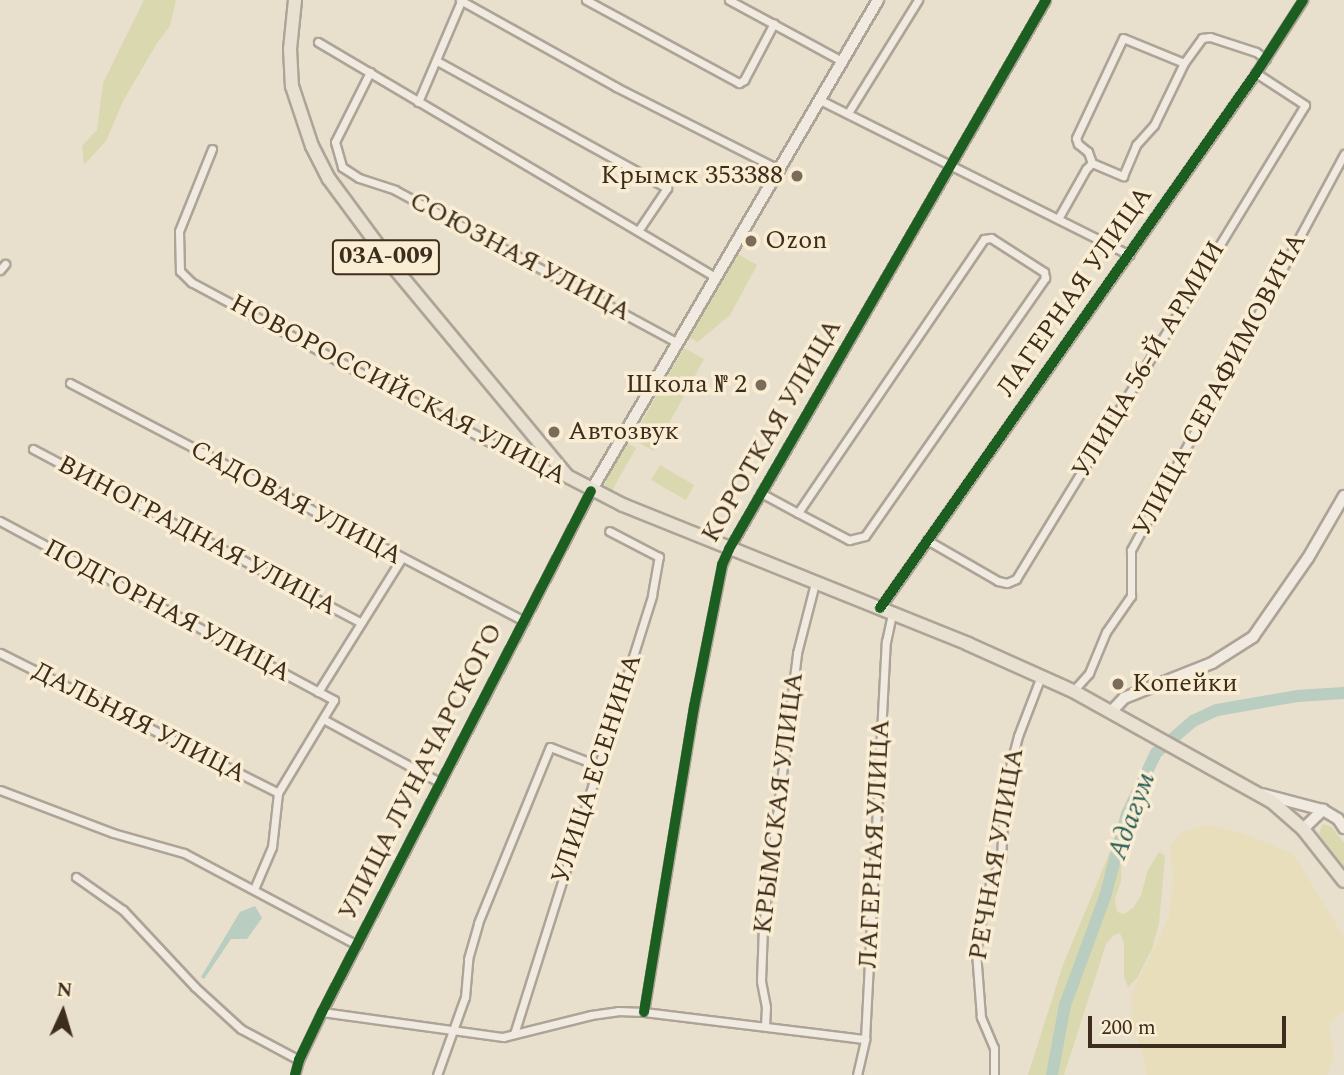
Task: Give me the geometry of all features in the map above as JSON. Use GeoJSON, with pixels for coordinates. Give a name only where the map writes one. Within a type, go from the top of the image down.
{"type":"FeatureCollection","features":[{"type":"Feature","properties":{"kind":"main road","name":"03А-009"},"geometry":{"type":"LineString","coordinates":[[295,0],[290,49],[292,86],[312,146],[329,179],[397,271],[567,476]]}},
{"type":"Feature","properties":{"kind":"main road","name":"УЛИЦА ЛУНАЧАРСКОГО"},"geometry":{"type":"LineString","coordinates":[[590,491],[878,0]]}},
{"type":"Feature","properties":{"kind":"main road","name":"НОВОРОССИЙСКАЯ УЛИЦА"},"geometry":{"type":"LineString","coordinates":[[567,476],[590,491],[1041,676],[1259,793]]}},
{"type":"Feature","properties":{"kind":"main road"},"geometry":{"type":"LineString","coordinates":[[1111,712],[1124,698],[1224,657],[1253,637],[1308,558],[1344,496]]}},
{"type":"Feature","properties":{"kind":"main road","name":"03А-009"},"geometry":{"type":"LineString","coordinates":[[1259,793],[1303,829],[1344,881]]}},
{"type":"Feature","properties":{"kind":"main road"},"geometry":{"type":"LineString","coordinates":[[1259,793],[1323,810],[1338,818],[1344,828]]}},
{"type":"Feature","properties":{"kind":"main road"},"geometry":{"type":"LineString","coordinates":[[1303,829],[1323,810]]}},
{"type":"Feature","properties":{"kind":"street"},"geometry":{"type":"LineString","coordinates":[[418,102],[460,0],[616,87],[778,169]]}},
{"type":"Feature","properties":{"kind":"street"},"geometry":{"type":"LineString","coordinates":[[586,0],[738,83],[744,80],[774,23]]}},
{"type":"Feature","properties":{"kind":"street"},"geometry":{"type":"LineString","coordinates":[[729,0],[842,61]]}},
{"type":"Feature","properties":{"kind":"street"},"geometry":{"type":"LineString","coordinates":[[848,113],[918,0]]}},
{"type":"Feature","properties":{"kind":"street","name":"КОРОТКАЯ УЛИЦА"},"geometry":{"type":"LineString","coordinates":[[644,1012],[694,707],[722,565],[1046,0]]}},
{"type":"Feature","properties":{"kind":"street","name":"ЛАГЕРНАЯ УЛИЦА"},"geometry":{"type":"LineString","coordinates":[[880,608],[1256,74],[1303,0]]}},
{"type":"Feature","properties":{"kind":"street"},"geometry":{"type":"LineString","coordinates":[[1184,63],[1123,38],[1076,138],[1078,144],[1088,152],[1092,163],[1123,176],[1136,145],[1154,125],[1184,63],[1197,43],[1210,37],[1256,52],[1266,59]]}},
{"type":"Feature","properties":{"kind":"street"},"geometry":{"type":"LineString","coordinates":[[318,42],[714,276]]}},
{"type":"Feature","properties":{"kind":"street"},"geometry":{"type":"LineString","coordinates":[[437,61],[667,188],[638,231]]}},
{"type":"Feature","properties":{"kind":"street","name":"СОЮЗНАЯ УЛИЦА"},"geometry":{"type":"LineString","coordinates":[[370,72],[334,142],[342,167],[359,178],[395,190],[676,342]]}},
{"type":"Feature","properties":{"kind":"street","name":"УЛИЦА 56-Й АРМИИ"},"geometry":{"type":"LineString","coordinates":[[927,540],[998,581],[1007,583],[1016,579],[1305,105],[1256,74]]}},
{"type":"Feature","properties":{"kind":"street"},"geometry":{"type":"LineString","coordinates":[[820,100],[1059,217],[1129,255]]}},
{"type":"Feature","properties":{"kind":"street","name":"НОВОРОССИЙСКАЯ УЛИЦА"},"geometry":{"type":"LineString","coordinates":[[212,149],[178,231],[180,271],[191,282],[530,464],[567,476]]}},
{"type":"Feature","properties":{"kind":"street","name":"УЛИЦА СЕРАФИМОВИЧА"},"geometry":{"type":"LineString","coordinates":[[1073,691],[1088,673],[1106,632],[1131,596],[1131,550],[1344,154]]}},
{"type":"Feature","properties":{"kind":"street"},"geometry":{"type":"LineString","coordinates":[[1059,217],[1092,163]]}},
{"type":"Feature","properties":{"kind":"street"},"geometry":{"type":"LineString","coordinates":[[761,493],[798,513],[849,540],[865,536],[1045,278],[1044,272],[991,239],[984,239],[798,513]]}},
{"type":"Feature","properties":{"kind":"street","name":"САДОВАЯ УЛИЦА"},"geometry":{"type":"LineString","coordinates":[[70,383],[401,559],[524,621]]}},
{"type":"Feature","properties":{"kind":"street","name":"ВИНОГРАДНАЯ УЛИЦА"},"geometry":{"type":"LineString","coordinates":[[33,449],[361,623]]}},
{"type":"Feature","properties":{"kind":"street","name":"УЛИЦА ЛУНАЧАРСКОГО"},"geometry":{"type":"LineString","coordinates":[[295,1075],[299,1060],[322,1013],[590,491]]}},
{"type":"Feature","properties":{"kind":"street","name":"ПОДГОРНАЯ УЛИЦА"},"geometry":{"type":"LineString","coordinates":[[0,521],[334,700],[323,719]]}},
{"type":"Feature","properties":{"kind":"street","name":"УЛИЦА ЕСЕНИНА"},"geometry":{"type":"LineString","coordinates":[[514,1034],[652,595],[659,557],[609,531]]}},
{"type":"Feature","properties":{"kind":"street"},"geometry":{"type":"LineString","coordinates":[[318,692],[401,559]]}},
{"type":"Feature","properties":{"kind":"street","name":"КРЫМСКАЯ УЛИЦА"},"geometry":{"type":"LineString","coordinates":[[765,1026],[766,1007],[761,981],[763,927],[797,653],[815,583]]}},
{"type":"Feature","properties":{"kind":"street","name":"ЛАГЕРНАЯ УЛИЦА"},"geometry":{"type":"LineString","coordinates":[[857,1075],[865,1039],[886,642],[892,613]]}},
{"type":"Feature","properties":{"kind":"street","name":"ДАЛЬНЯЯ УЛИЦА"},"geometry":{"type":"LineString","coordinates":[[0,653],[278,793]]}},
{"type":"Feature","properties":{"kind":"street","name":"РЕЧНАЯ УЛИЦА"},"geometry":{"type":"LineString","coordinates":[[993,1075],[994,1048],[981,1017],[976,952],[986,894],[1001,858],[1005,786],[1018,736],[1041,676]]}},
{"type":"Feature","properties":{"kind":"street"},"geometry":{"type":"LineString","coordinates":[[254,889],[272,847],[278,793],[323,719],[441,783]]}},
{"type":"Feature","properties":{"kind":"street"},"geometry":{"type":"LineString","coordinates":[[437,1075],[465,997],[468,959],[478,923],[550,747],[597,765]]}},
{"type":"Feature","properties":{"kind":"street"},"geometry":{"type":"LineString","coordinates":[[0,790],[113,833],[184,853],[357,945]]}},
{"type":"Feature","properties":{"kind":"street"},"geometry":{"type":"LineString","coordinates":[[76,877],[123,910],[195,987],[241,1030],[299,1060]]}},
{"type":"Feature","properties":{"kind":"street"},"geometry":{"type":"LineString","coordinates":[[322,1013],[503,1037],[618,1011],[644,1012],[865,1039]]}},
{"type":"Feature","properties":{"kind":"shaded area"},"geometry":{"type":"Polygon","coordinates":[[[144,0],[176,0],[170,26],[123,101],[106,141],[84,165],[82,146],[97,130],[103,83],[144,0]]]}},
{"type":"Feature","properties":{"kind":"shaded area"},"geometry":{"type":"Polygon","coordinates":[[[736,253],[757,265],[730,315],[698,342],[688,337],[736,253]]]}},
{"type":"Feature","properties":{"kind":"shaded area"},"geometry":{"type":"Polygon","coordinates":[[[684,348],[704,359],[654,451],[632,439],[684,348]]]}},
{"type":"Feature","properties":{"kind":"shaded area"},"geometry":{"type":"Polygon","coordinates":[[[625,442],[636,448],[610,494],[605,488],[606,476],[625,442]]]}},
{"type":"Feature","properties":{"kind":"shaded area"},"geometry":{"type":"Polygon","coordinates":[[[660,465],[694,485],[686,500],[651,480],[660,465]]]}},
{"type":"Feature","properties":{"kind":"shaded area"},"geometry":{"type":"Polygon","coordinates":[[[1122,823],[1121,881],[1115,899],[1117,912],[1124,914],[1134,907],[1141,895],[1148,870],[1159,852],[1165,856],[1159,923],[1152,949],[1137,978],[1128,987],[1124,976],[1124,944],[1120,933],[1114,935],[1106,944],[1064,1075],[1028,1075],[1063,965],[1122,823]]]}},
{"type":"Feature","properties":{"kind":"shaded area"},"geometry":{"type":"Polygon","coordinates":[[[1323,824],[1332,827],[1344,843],[1344,870],[1319,833],[1323,824]]]}},
{"type":"Feature","properties":{"kind":"shaded area"},"geometry":{"type":"Polygon","coordinates":[[[1208,825],[1242,833],[1293,854],[1344,937],[1344,1011],[1329,1023],[1334,1056],[1327,1075],[1147,1075],[1142,1051],[1132,1027],[1131,995],[1169,917],[1173,879],[1170,846],[1182,832],[1208,825]]]}},
{"type":"Feature","properties":{"kind":"shaded area"},"geometry":{"type":"Polygon","coordinates":[[[255,906],[262,918],[247,939],[231,939],[204,979],[201,977],[240,912],[255,906]]]}},
{"type":"Feature","properties":{"kind":"waterway","name":"Адагум"},"geometry":{"type":"LineString","coordinates":[[1052,1075],[1065,1005],[1105,897],[1127,814],[1156,753],[1193,721],[1217,710],[1297,696],[1344,693]]}},
{"type":"Feature","properties":{"kind":"cycle path"},"geometry":{"type":"LineString","coordinates":[[644,1012],[694,707],[722,565],[1046,0]]}},
{"type":"Feature","properties":{"kind":"cycle path"},"geometry":{"type":"LineString","coordinates":[[880,608],[1256,73],[1303,0]]}},
{"type":"Feature","properties":{"kind":"cycle path"},"geometry":{"type":"LineString","coordinates":[[295,1075],[299,1060],[322,1012],[591,491]]}},
{"type":"Feature","properties":{"kind":"place","name":"Крымск 353388"},"geometry":{"type":"Point","coordinates":[797,176]}},
{"type":"Feature","properties":{"kind":"place","name":"Ozon"},"geometry":{"type":"Point","coordinates":[751,241]}},
{"type":"Feature","properties":{"kind":"place","name":"Школа № 2"},"geometry":{"type":"Point","coordinates":[761,385]}},
{"type":"Feature","properties":{"kind":"place","name":"Автозвук"},"geometry":{"type":"Point","coordinates":[554,432]}},
{"type":"Feature","properties":{"kind":"place","name":"Копейки"},"geometry":{"type":"Point","coordinates":[1118,684]}}]}
